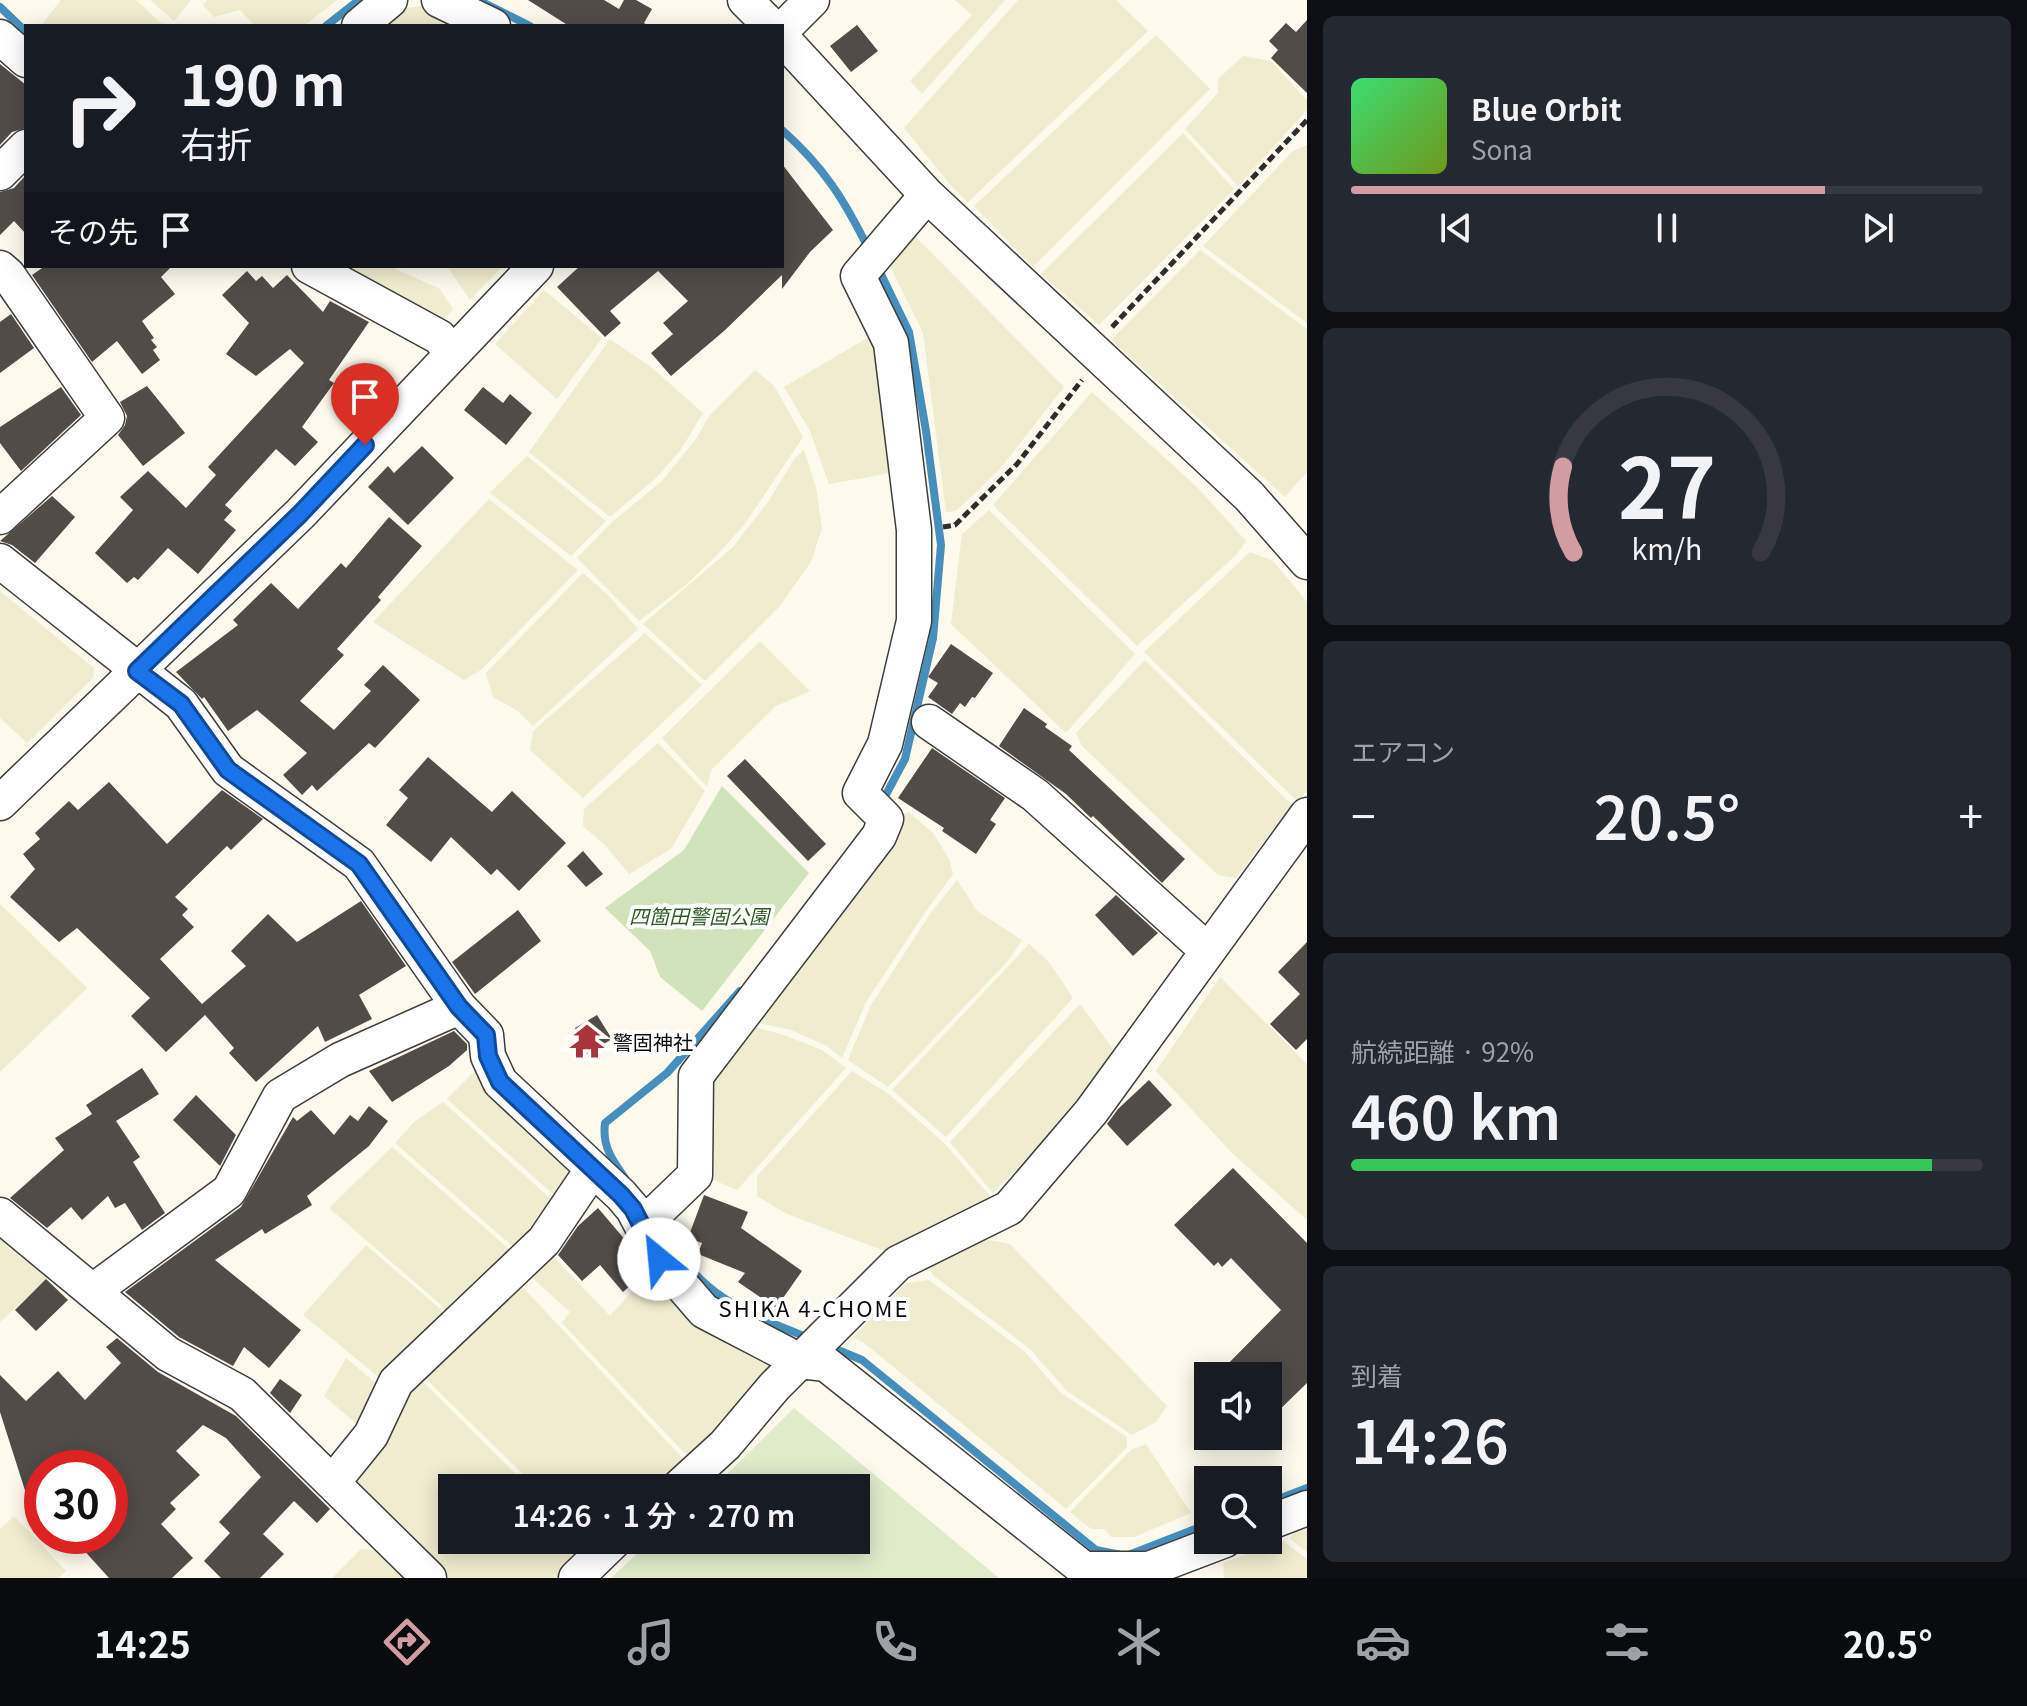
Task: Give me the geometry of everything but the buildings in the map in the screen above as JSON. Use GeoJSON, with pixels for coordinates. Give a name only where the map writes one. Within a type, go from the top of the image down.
{"type":"FeatureCollection","features":[{"type":"Feature","properties":{"kind":"street"},"geometry":{"type":"LineString","coordinates":[[361,24],[390,0]]}},
{"type":"Feature","properties":{"kind":"street"},"geometry":{"type":"LineString","coordinates":[[439,0],[489,24]]}},
{"type":"Feature","properties":{"kind":"street"},"geometry":{"type":"LineString","coordinates":[[745,0],[769,24]]}},
{"type":"Feature","properties":{"kind":"street"},"geometry":{"type":"LineString","coordinates":[[784,28],[812,0]]}},
{"type":"Feature","properties":{"kind":"street"},"geometry":{"type":"LineString","coordinates":[[0,37],[24,58]]}},
{"type":"Feature","properties":{"kind":"street"},"geometry":{"type":"LineString","coordinates":[[784,40],[927,195],[1249,496],[1307,562]]}},
{"type":"Feature","properties":{"kind":"street"},"geometry":{"type":"LineString","coordinates":[[0,173],[24,149]]}},
{"type":"Feature","properties":{"kind":"street"},"geometry":{"type":"LineString","coordinates":[[642,1226],[695,1175],[696,1076],[879,836],[886,819],[860,793],[885,744],[914,621],[914,530],[891,343],[858,276],[927,195]]}},
{"type":"Feature","properties":{"kind":"street"},"geometry":{"type":"LineString","coordinates":[[0,268],[8,275],[107,418],[0,517]]}},
{"type":"Feature","properties":{"kind":"street"},"geometry":{"type":"LineString","coordinates":[[313,268],[439,337],[452,353]]}},
{"type":"Feature","properties":{"kind":"street"},"geometry":{"type":"LineString","coordinates":[[0,803],[300,514],[534,268]]}},
{"type":"Feature","properties":{"kind":"street"},"geometry":{"type":"LineString","coordinates":[[0,561],[181,704],[228,770],[359,864],[459,1007],[486,1035],[488,1056],[500,1082],[621,1195],[659,1259],[704,1311],[813,1347],[826,1364],[1084,1569],[1149,1569],[1194,1552]]}},
{"type":"Feature","properties":{"kind":"street"},"geometry":{"type":"LineString","coordinates":[[929,722],[1035,795],[1208,951]]}},
{"type":"Feature","properties":{"kind":"street"},"geometry":{"type":"LineString","coordinates":[[693,1474],[725,1445],[774,1387],[898,1263],[1009,1208],[1091,1112],[1307,815]]}},
{"type":"Feature","properties":{"kind":"street"},"geometry":{"type":"LineString","coordinates":[[93,1291],[229,1191],[280,1096],[340,1060],[459,1007]]}},
{"type":"Feature","properties":{"kind":"street"},"geometry":{"type":"LineString","coordinates":[[333,1482],[371,1435],[396,1382],[544,1241],[592,1170]]}},
{"type":"Feature","properties":{"kind":"street"},"geometry":{"type":"LineString","coordinates":[[0,1215],[168,1354],[242,1394],[429,1578]]}},
{"type":"Feature","properties":{"kind":"street"},"geometry":{"type":"LineString","coordinates":[[1282,1518],[1307,1508]]}},
{"type":"Feature","properties":{"kind":"street"},"geometry":{"type":"LineString","coordinates":[[576,1578],[598,1554]]}},
{"type":"Feature","properties":{"kind":"path"},"geometry":{"type":"LineString","coordinates":[[955,525],[1017,464],[1099,356],[1107,332],[1307,120]]}},
{"type":"Feature","properties":{"kind":"shaded area"},"geometry":{"type":"Polygon","coordinates":[[[61,0],[136,0],[162,24],[42,24],[61,0]]]}},
{"type":"Feature","properties":{"kind":"shaded area"},"geometry":{"type":"Polygon","coordinates":[[[150,0],[191,0],[174,21],[150,0]]]}},
{"type":"Feature","properties":{"kind":"shaded area"},"geometry":{"type":"Polygon","coordinates":[[[207,0],[337,0],[307,24],[253,24],[240,10],[214,17],[203,5],[207,0]]]}},
{"type":"Feature","properties":{"kind":"shaded area"},"geometry":{"type":"Polygon","coordinates":[[[955,0],[1005,0],[922,94],[910,81],[972,15],[955,0]]]}},
{"type":"Feature","properties":{"kind":"shaded area"},"geometry":{"type":"Polygon","coordinates":[[[1018,0],[1116,0],[1148,31],[968,202],[904,128],[1018,0]]]}},
{"type":"Feature","properties":{"kind":"shaded area"},"geometry":{"type":"Polygon","coordinates":[[[421,6],[461,24],[382,24],[399,9],[421,6]]]}},
{"type":"Feature","properties":{"kind":"shaded area"},"geometry":{"type":"Polygon","coordinates":[[[1156,35],[1210,89],[1033,267],[974,206],[1156,35]]]}},
{"type":"Feature","properties":{"kind":"shaded area"},"geometry":{"type":"Polygon","coordinates":[[[1243,56],[1271,61],[1307,100],[1307,110],[1238,186],[1185,129],[1218,93],[1218,79],[1243,56]]]}},
{"type":"Feature","properties":{"kind":"shaded area"},"geometry":{"type":"Polygon","coordinates":[[[1183,133],[1234,189],[1099,325],[1041,274],[1183,133]]]}},
{"type":"Feature","properties":{"kind":"shaded area"},"geometry":{"type":"Polygon","coordinates":[[[1307,145],[1307,323],[1203,246],[1293,151],[1307,145]]]}},
{"type":"Feature","properties":{"kind":"shaded area"},"geometry":{"type":"Polygon","coordinates":[[[914,235],[1064,387],[999,470],[956,511],[946,512],[923,333],[887,260],[914,235]]]}},
{"type":"Feature","properties":{"kind":"shaded area"},"geometry":{"type":"Polygon","coordinates":[[[1200,250],[1307,329],[1307,472],[1285,497],[1111,340],[1200,250]]]}},
{"type":"Feature","properties":{"kind":"shaded area"},"geometry":{"type":"Polygon","coordinates":[[[331,268],[393,268],[440,289],[453,309],[438,326],[331,268]]]}},
{"type":"Feature","properties":{"kind":"shaded area"},"geometry":{"type":"Polygon","coordinates":[[[448,268],[501,268],[470,300],[448,268]]]}},
{"type":"Feature","properties":{"kind":"shaded area"},"geometry":{"type":"Polygon","coordinates":[[[544,290],[602,338],[557,399],[495,344],[544,290]]]}},
{"type":"Feature","properties":{"kind":"shaded area"},"geometry":{"type":"Polygon","coordinates":[[[869,337],[878,358],[891,473],[829,484],[810,431],[784,387],[869,337]]]}},
{"type":"Feature","properties":{"kind":"shaded area"},"geometry":{"type":"Polygon","coordinates":[[[610,339],[651,367],[703,413],[680,451],[656,478],[610,517],[529,452],[610,339]]]}},
{"type":"Feature","properties":{"kind":"shaded area"},"geometry":{"type":"Polygon","coordinates":[[[755,370],[774,386],[803,437],[744,525],[687,584],[639,621],[577,558],[612,522],[662,481],[696,439],[710,415],[755,370]]]}},
{"type":"Feature","properties":{"kind":"shaded area"},"geometry":{"type":"Polygon","coordinates":[[[1092,392],[1196,486],[1246,541],[1237,554],[1137,646],[993,505],[1092,392]]]}},
{"type":"Feature","properties":{"kind":"shaded area"},"geometry":{"type":"Polygon","coordinates":[[[804,450],[816,488],[822,528],[811,562],[779,607],[705,681],[643,624],[732,548],[768,502],[795,458],[804,450]]]}},
{"type":"Feature","properties":{"kind":"shaded area"},"geometry":{"type":"Polygon","coordinates":[[[527,456],[606,521],[571,556],[490,493],[527,456]]]}},
{"type":"Feature","properties":{"kind":"shaded area"},"geometry":{"type":"Polygon","coordinates":[[[489,499],[578,570],[481,670],[464,680],[373,622],[489,499]]]}},
{"type":"Feature","properties":{"kind":"shaded area"},"geometry":{"type":"Polygon","coordinates":[[[989,510],[1135,654],[1066,733],[951,624],[962,534],[989,510]]]}},
{"type":"Feature","properties":{"kind":"shaded area"},"geometry":{"type":"Polygon","coordinates":[[[1250,552],[1273,561],[1307,602],[1307,791],[1297,801],[1144,652],[1250,552]]]}},
{"type":"Feature","properties":{"kind":"shaded area"},"geometry":{"type":"Polygon","coordinates":[[[583,573],[607,594],[638,629],[533,726],[518,711],[493,697],[486,673],[583,573]]]}},
{"type":"Feature","properties":{"kind":"shaded area"},"geometry":{"type":"Polygon","coordinates":[[[0,591],[94,668],[93,678],[27,743],[0,718],[0,591]]]}},
{"type":"Feature","properties":{"kind":"shaded area"},"geometry":{"type":"Polygon","coordinates":[[[645,633],[702,685],[583,798],[530,750],[533,731],[645,633]]]}},
{"type":"Feature","properties":{"kind":"shaded area"},"geometry":{"type":"Polygon","coordinates":[[[760,641],[810,691],[776,706],[711,770],[707,787],[662,738],[760,641]]]}},
{"type":"Feature","properties":{"kind":"shaded area"},"geometry":{"type":"Polygon","coordinates":[[[1145,660],[1292,805],[1236,878],[1218,875],[1082,746],[1076,733],[1145,660]]]}},
{"type":"Feature","properties":{"kind":"shaded area"},"geometry":{"type":"Polygon","coordinates":[[[658,743],[705,791],[671,849],[629,874],[606,846],[583,826],[584,809],[658,743]]]}},
{"type":"Feature","properties":{"kind":"shaded area"},"geometry":{"type":"Polygon","coordinates":[[[909,812],[934,834],[949,859],[953,874],[866,1002],[842,1058],[827,1046],[791,1030],[754,1022],[901,815],[909,812]]]}},
{"type":"Feature","properties":{"kind":"shaded area"},"geometry":{"type":"Polygon","coordinates":[[[957,880],[977,911],[1022,940],[1008,961],[888,1087],[848,1060],[871,1005],[930,914],[957,880]]]}},
{"type":"Feature","properties":{"kind":"shaded area"},"geometry":{"type":"Polygon","coordinates":[[[0,904],[87,988],[0,1072],[0,904]]]}},
{"type":"Feature","properties":{"kind":"shaded area"},"geometry":{"type":"Polygon","coordinates":[[[1029,944],[1049,962],[1073,998],[946,1137],[892,1090],[1029,944]]]}},
{"type":"Feature","properties":{"kind":"shaded area"},"geometry":{"type":"Polygon","coordinates":[[[1220,977],[1307,1064],[1307,1220],[1232,1153],[1156,1071],[1220,977]]]}},
{"type":"Feature","properties":{"kind":"shaded area"},"geometry":{"type":"Polygon","coordinates":[[[1080,1004],[1113,1049],[1055,1129],[993,1193],[950,1142],[1080,1004]]]}},
{"type":"Feature","properties":{"kind":"shaded area"},"geometry":{"type":"Polygon","coordinates":[[[751,1026],[822,1050],[846,1068],[737,1190],[704,1176],[707,1078],[751,1026]]]}},
{"type":"Feature","properties":{"kind":"shaded area"},"geometry":{"type":"Polygon","coordinates":[[[480,1066],[572,1171],[556,1197],[447,1099],[480,1066]]]}},
{"type":"Feature","properties":{"kind":"shaded area"},"geometry":{"type":"Polygon","coordinates":[[[852,1071],[890,1095],[945,1144],[991,1197],[966,1214],[890,1253],[787,1214],[757,1196],[757,1176],[852,1071]]]}},
{"type":"Feature","properties":{"kind":"shaded area"},"geometry":{"type":"Polygon","coordinates":[[[443,1102],[561,1208],[519,1252],[395,1143],[414,1122],[443,1102]]]}},
{"type":"Feature","properties":{"kind":"shaded area"},"geometry":{"type":"Polygon","coordinates":[[[392,1147],[517,1256],[454,1316],[329,1208],[392,1147]]]}},
{"type":"Feature","properties":{"kind":"shaded area"},"geometry":{"type":"Polygon","coordinates":[[[0,1239],[15,1254],[50,1276],[0,1322],[0,1239]]]}},
{"type":"Feature","properties":{"kind":"shaded area"},"geometry":{"type":"Polygon","coordinates":[[[983,1239],[1010,1244],[1167,1406],[1156,1422],[1132,1435],[1066,1390],[1030,1349],[933,1275],[928,1265],[983,1239]]]}},
{"type":"Feature","properties":{"kind":"shaded area"},"geometry":{"type":"Polygon","coordinates":[[[366,1245],[453,1320],[386,1383],[303,1315],[366,1245]]]}},
{"type":"Feature","properties":{"kind":"shaded area"},"geometry":{"type":"Polygon","coordinates":[[[553,1256],[610,1316],[648,1274],[655,1282],[662,1281],[771,1360],[771,1375],[691,1460],[562,1323],[570,1312],[527,1273],[553,1256]]]}},
{"type":"Feature","properties":{"kind":"shaded area"},"geometry":{"type":"Polygon","coordinates":[[[516,1280],[688,1464],[677,1474],[523,1474],[422,1375],[516,1280]]]}},
{"type":"Feature","properties":{"kind":"shaded area"},"geometry":{"type":"Polygon","coordinates":[[[929,1280],[1025,1352],[1061,1393],[1127,1437],[1127,1447],[1066,1509],[853,1337],[906,1283],[929,1280]]]}},
{"type":"Feature","properties":{"kind":"shaded area"},"geometry":{"type":"Polygon","coordinates":[[[346,1358],[384,1390],[366,1432],[324,1396],[346,1358]]]}},
{"type":"Feature","properties":{"kind":"shaded area"},"geometry":{"type":"Polygon","coordinates":[[[420,1379],[516,1474],[438,1474],[438,1554],[585,1554],[562,1578],[443,1578],[347,1484],[401,1394],[420,1379]]]}},
{"type":"Feature","properties":{"kind":"shaded area"},"geometry":{"type":"Polygon","coordinates":[[[1146,1444],[1191,1513],[1134,1537],[1111,1537],[1105,1529],[1091,1529],[1070,1512],[1131,1450],[1146,1444]]]}},
{"type":"Feature","properties":{"kind":"shaded area"},"geometry":{"type":"Polygon","coordinates":[[[14,1516],[24,1527],[24,1554],[50,1554],[66,1571],[59,1578],[0,1578],[0,1529],[14,1516]]]}},
{"type":"Feature","properties":{"kind":"shaded area"},"geometry":{"type":"Polygon","coordinates":[[[1307,1522],[1307,1552],[1290,1539],[1297,1526],[1307,1522]]]}},
{"type":"Feature","properties":{"kind":"shaded area"},"geometry":{"type":"Polygon","coordinates":[[[1282,1541],[1307,1559],[1307,1578],[1224,1578],[1223,1563],[1248,1554],[1282,1554],[1282,1541]]]}},
{"type":"Feature","properties":{"kind":"shaded area"},"geometry":{"type":"Polygon","coordinates":[[[361,1549],[381,1551],[404,1578],[332,1578],[361,1549]]]}},
{"type":"Feature","properties":{"kind":"green space","name":"四箇田警固公園"},"geometry":{"type":"Polygon","coordinates":[[[722,786],[809,873],[702,1011],[660,977],[650,951],[605,908],[684,850],[722,786]]]}},
{"type":"Feature","properties":{"kind":"green space"},"geometry":{"type":"Polygon","coordinates":[[[794,1408],[999,1578],[611,1578],[637,1554],[870,1554],[870,1474],[727,1474],[794,1408]]]}},
{"type":"Feature","properties":{"kind":"waterway"},"geometry":{"type":"LineString","coordinates":[[329,24],[359,0]]}},
{"type":"Feature","properties":{"kind":"waterway"},"geometry":{"type":"LineString","coordinates":[[480,1],[526,24]]}},
{"type":"Feature","properties":{"kind":"waterway"},"geometry":{"type":"LineString","coordinates":[[0,7],[24,30]]}},
{"type":"Feature","properties":{"kind":"waterway"},"geometry":{"type":"LineString","coordinates":[[784,132],[810,157],[832,186],[869,250]]}},
{"type":"Feature","properties":{"kind":"waterway"},"geometry":{"type":"LineString","coordinates":[[877,266],[909,332],[941,545],[933,638],[905,759],[882,802]]}},
{"type":"Feature","properties":{"kind":"waterway"},"geometry":{"type":"LineString","coordinates":[[625,1178],[607,1146],[605,1123],[667,1073],[740,991]]}},
{"type":"Feature","properties":{"kind":"waterway"},"geometry":{"type":"LineString","coordinates":[[663,1231],[693,1272],[709,1287],[744,1310],[809,1338]]}},
{"type":"Feature","properties":{"kind":"waterway"},"geometry":{"type":"LineString","coordinates":[[826,1345],[862,1360],[1096,1550],[1126,1556],[1194,1529]]}},
{"type":"Feature","properties":{"kind":"waterway"},"geometry":{"type":"LineString","coordinates":[[1282,1498],[1307,1488]]}},
{"type":"Feature","properties":{"kind":"place","name":"警固神社"},"geometry":{"type":"Point","coordinates":[587,1041]}},
{"type":"Feature","properties":{"kind":"district","name":"SHIKA 4-CHOME"},"geometry":{"type":"Point","coordinates":[814,1307]}},
{"type":"Feature","properties":{"kind":"route"},"geometry":{"type":"LineString","coordinates":[[365,445],[300,514],[137,671],[181,704],[228,770],[359,864],[459,1007],[486,1035],[488,1056],[500,1082],[621,1195],[633,1209],[659,1259]]}}]}
